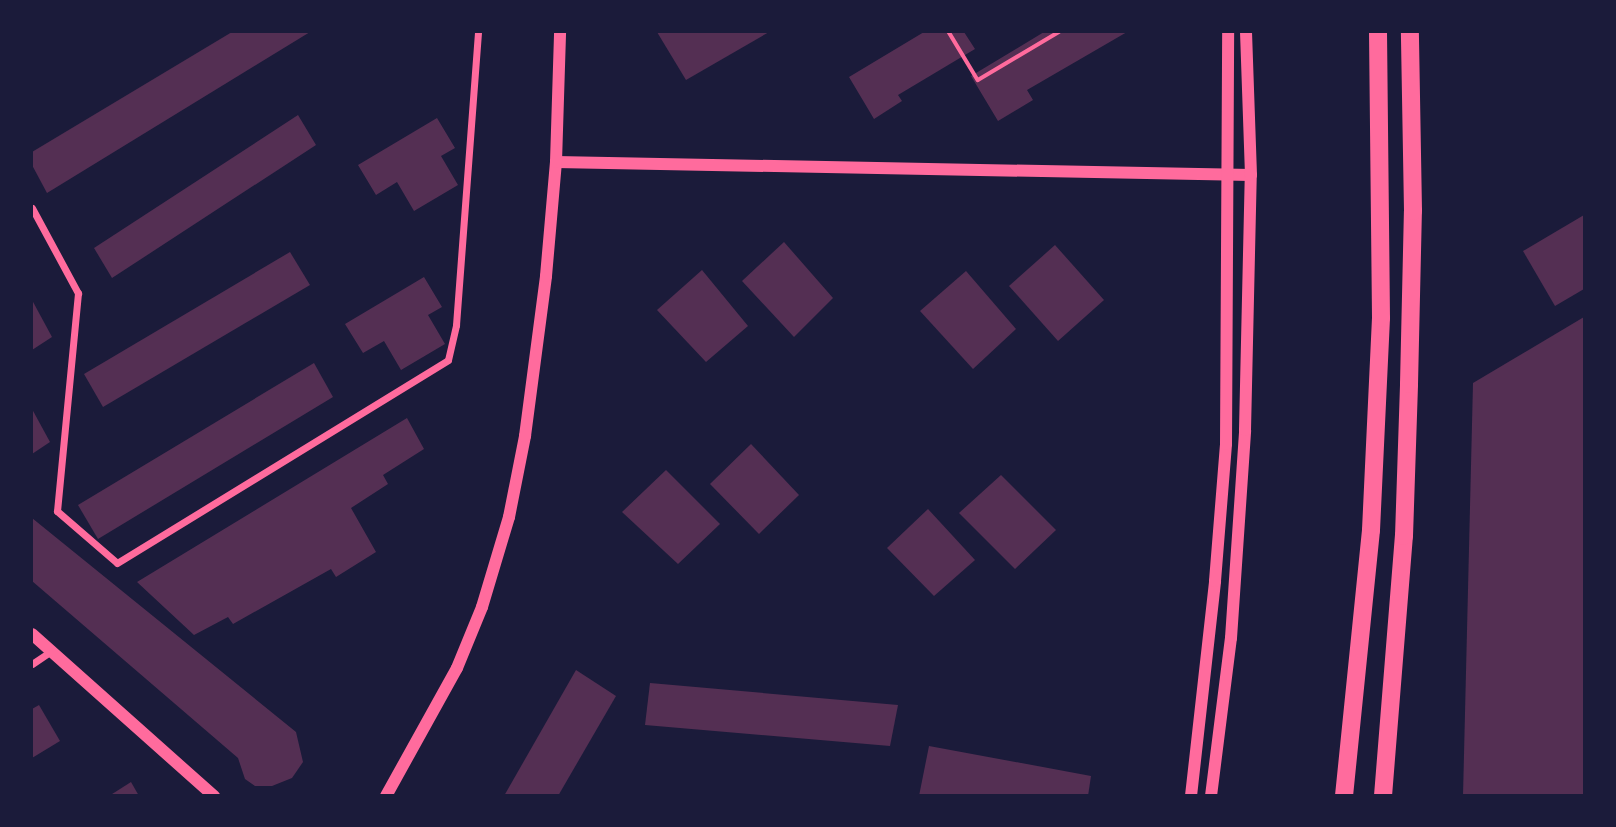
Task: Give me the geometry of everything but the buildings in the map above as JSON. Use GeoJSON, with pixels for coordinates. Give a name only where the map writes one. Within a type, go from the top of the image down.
{"type":"FeatureCollection","features":[{"type":"Feature","properties":{"kind":"highway"},"geometry":{"type":"LineString","coordinates":[[1344,796],[1371,530],[1380,331],[1378,32]]}},
{"type":"Feature","properties":{"kind":"highway"},"geometry":{"type":"LineString","coordinates":[[1383,796],[1403,550],[1409,384],[1413,211],[1410,32]]}},
{"type":"Feature","properties":{"kind":"street"},"geometry":{"type":"LineString","coordinates":[[32,208],[78,293],[57,511],[117,563],[448,360],[456,325],[478,32]]}},
{"type":"Feature","properties":{"kind":"street"},"geometry":{"type":"LineString","coordinates":[[386,796],[457,668],[482,607],[509,517],[536,358],[556,162],[560,32]]}},
{"type":"Feature","properties":{"kind":"street"},"geometry":{"type":"LineString","coordinates":[[1191,796],[1216,581],[1226,444],[1230,174],[1228,32]]}},
{"type":"Feature","properties":{"kind":"street"},"geometry":{"type":"LineString","coordinates":[[1211,796],[1238,553],[1251,175],[1246,32]]}},
{"type":"Feature","properties":{"kind":"street"},"geometry":{"type":"LineString","coordinates":[[556,162],[1251,175]]}},
{"type":"Feature","properties":{"kind":"street"},"geometry":{"type":"LineString","coordinates":[[32,634],[214,796]]}},
{"type":"Feature","properties":{"kind":"street"},"geometry":{"type":"LineString","coordinates":[[32,664],[51,651]]}},
{"type":"Feature","properties":{"kind":"path"},"geometry":{"type":"LineString","coordinates":[[948,32],[978,80],[1059,32]]}}]}
